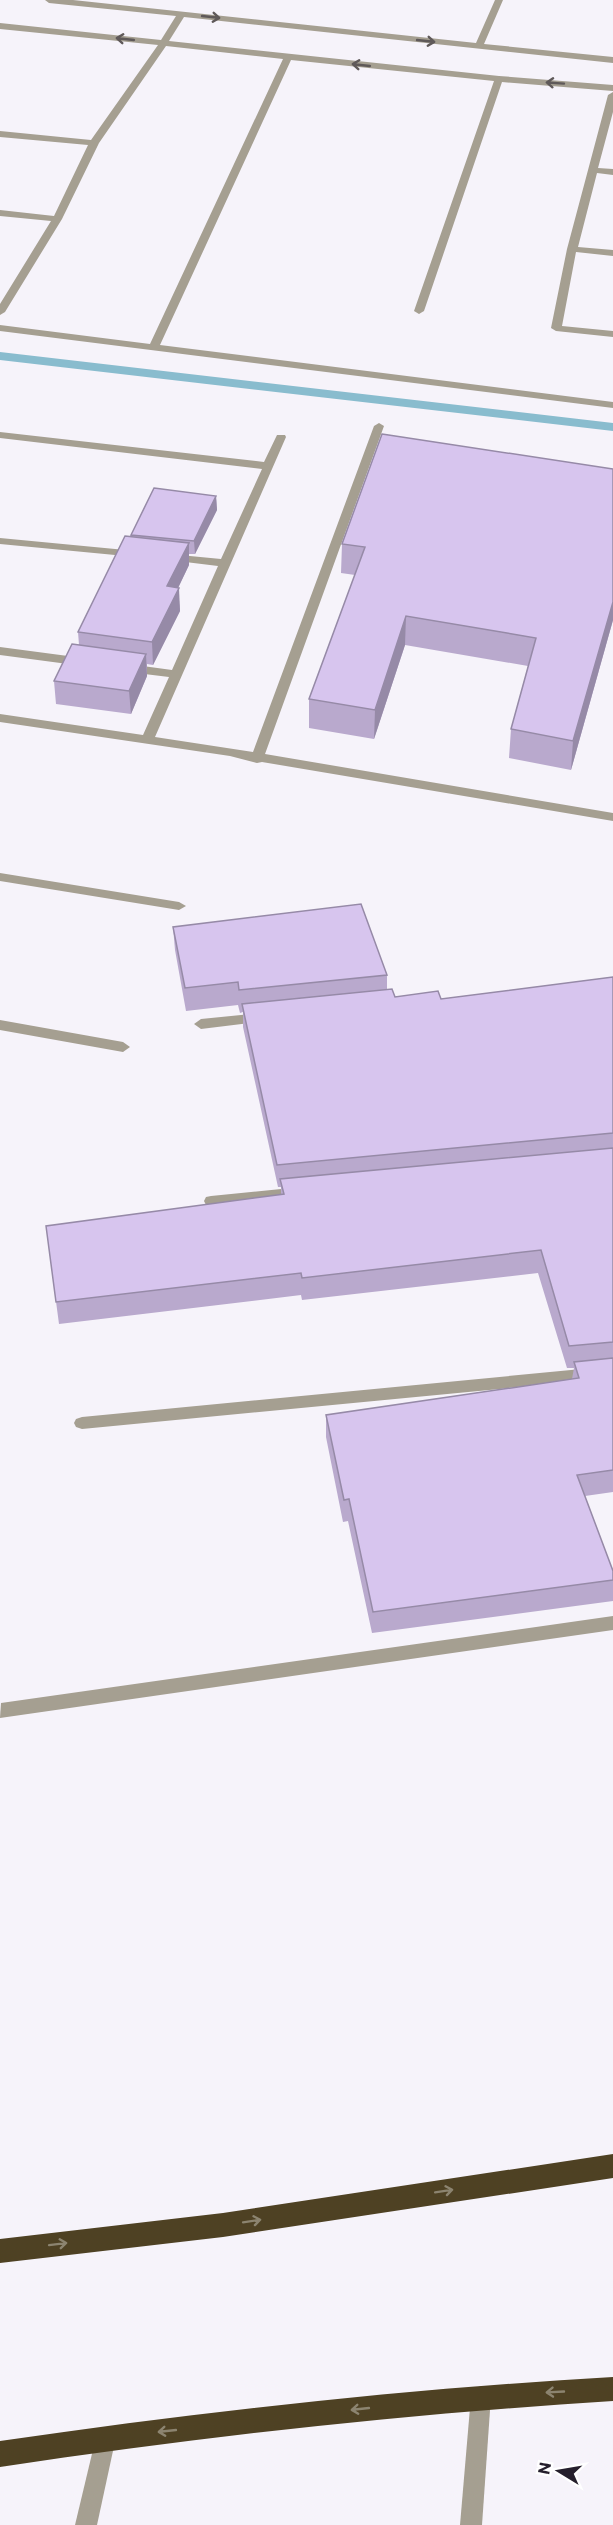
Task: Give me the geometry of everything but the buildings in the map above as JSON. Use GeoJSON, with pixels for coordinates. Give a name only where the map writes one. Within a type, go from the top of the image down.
{"type":"FeatureCollection","features":[{"type":"Feature","properties":{"kind":"highway"},"geometry":{"type":"LineString","coordinates":[[0,2251],[223,2225],[613,2166]]}},
{"type":"Feature","properties":{"kind":"highway"},"geometry":{"type":"LineString","coordinates":[[0,2454],[106,2437],[481,2396],[613,2389]]}},
{"type":"Feature","properties":{"kind":"street"},"geometry":{"type":"LineString","coordinates":[[49,0],[613,60]]}},
{"type":"Feature","properties":{"kind":"street"},"geometry":{"type":"LineString","coordinates":[[479,46],[499,0]]}},
{"type":"Feature","properties":{"kind":"street"},"geometry":{"type":"LineString","coordinates":[[0,312],[57,219],[94,142],[182,14]]}},
{"type":"Feature","properties":{"kind":"street"},"geometry":{"type":"LineString","coordinates":[[0,26],[499,79],[613,88]]}},
{"type":"Feature","properties":{"kind":"street"},"geometry":{"type":"LineString","coordinates":[[154,347],[288,57]]}},
{"type":"Feature","properties":{"kind":"street"},"geometry":{"type":"LineString","coordinates":[[419,311],[499,79]]}},
{"type":"Feature","properties":{"kind":"street"},"geometry":{"type":"LineString","coordinates":[[613,95],[572,249],[556,328],[613,334]]}},
{"type":"Feature","properties":{"kind":"street"},"geometry":{"type":"LineString","coordinates":[[0,134],[94,142]]}},
{"type":"Feature","properties":{"kind":"street"},"geometry":{"type":"LineString","coordinates":[[594,170],[613,172]]}},
{"type":"Feature","properties":{"kind":"street"},"geometry":{"type":"LineString","coordinates":[[0,213],[57,219]]}},
{"type":"Feature","properties":{"kind":"street"},"geometry":{"type":"LineString","coordinates":[[572,249],[613,253]]}},
{"type":"Feature","properties":{"kind":"street"},"geometry":{"type":"LineString","coordinates":[[0,328],[613,405]]}},
{"type":"Feature","properties":{"kind":"street"},"geometry":{"type":"LineString","coordinates":[[257,759],[379,426]]}},
{"type":"Feature","properties":{"kind":"street"},"geometry":{"type":"LineString","coordinates":[[0,435],[268,466]]}},
{"type":"Feature","properties":{"kind":"street"},"geometry":{"type":"LineString","coordinates":[[148,738],[281,437]]}},
{"type":"Feature","properties":{"kind":"street"},"geometry":{"type":"LineString","coordinates":[[0,541],[226,562]]}},
{"type":"Feature","properties":{"kind":"street"},"geometry":{"type":"LineString","coordinates":[[0,651],[93,663]]}},
{"type":"Feature","properties":{"kind":"street"},"geometry":{"type":"LineString","coordinates":[[117,667],[175,674]]}},
{"type":"Feature","properties":{"kind":"street"},"geometry":{"type":"LineString","coordinates":[[0,718],[148,738],[257,759],[613,817]]}},
{"type":"Feature","properties":{"kind":"street"},"geometry":{"type":"LineString","coordinates":[[0,878],[179,906]]}},
{"type":"Feature","properties":{"kind":"street"},"geometry":{"type":"LineString","coordinates":[[201,1024],[272,1017]]}},
{"type":"Feature","properties":{"kind":"street"},"geometry":{"type":"LineString","coordinates":[[0,1025],[123,1047]]}},
{"type":"Feature","properties":{"kind":"street"},"geometry":{"type":"LineString","coordinates":[[211,1200],[318,1191]]}},
{"type":"Feature","properties":{"kind":"street"},"geometry":{"type":"LineString","coordinates":[[82,1423],[613,1372]]}},
{"type":"Feature","properties":{"kind":"street"},"geometry":{"type":"LineString","coordinates":[[1,1711],[613,1623]]}},
{"type":"Feature","properties":{"kind":"street"},"geometry":{"type":"LineString","coordinates":[[471,2525],[481,2396]]}},
{"type":"Feature","properties":{"kind":"street"},"geometry":{"type":"LineString","coordinates":[[86,2525],[106,2437]]}},
{"type":"Feature","properties":{"kind":"waterway"},"geometry":{"type":"LineString","coordinates":[[0,356],[613,427]]}}]}
